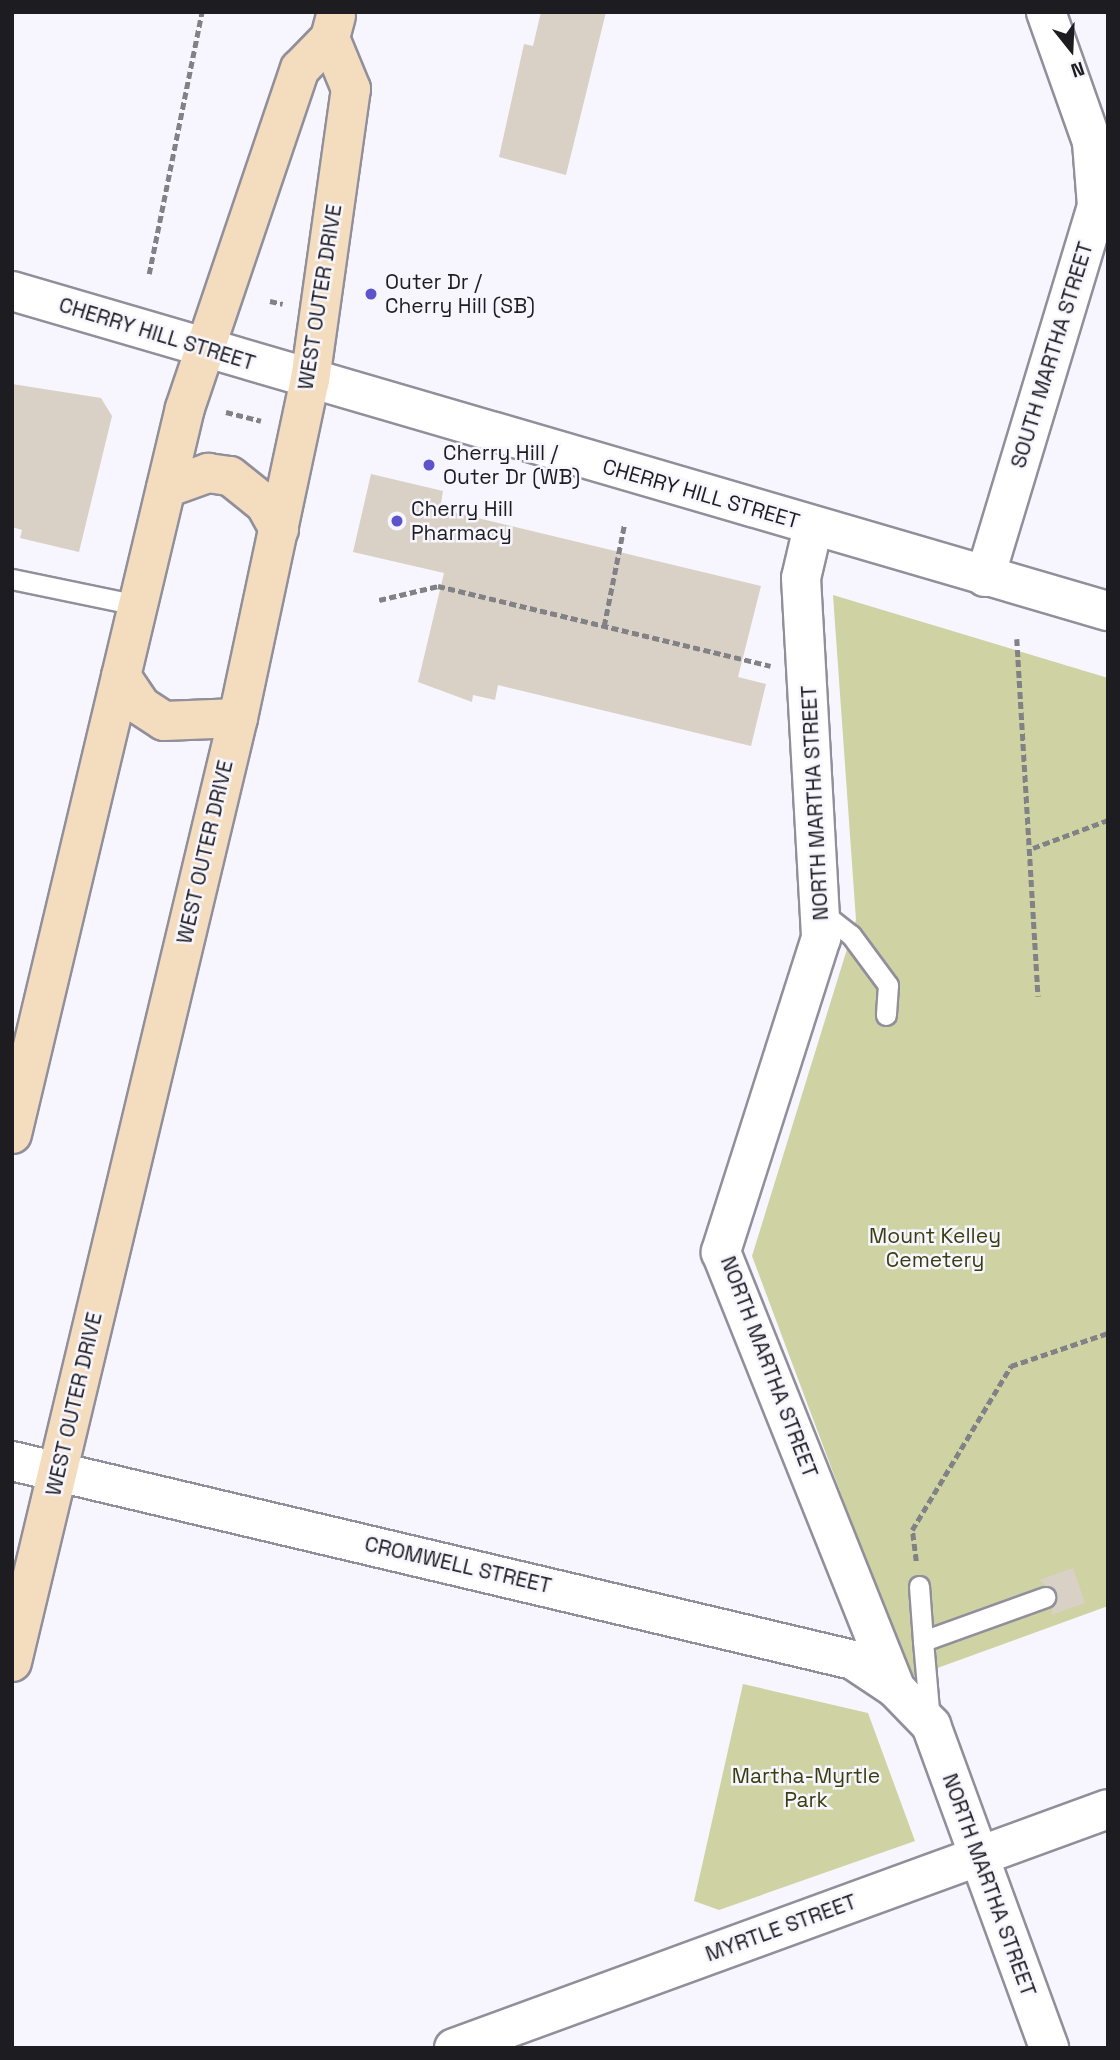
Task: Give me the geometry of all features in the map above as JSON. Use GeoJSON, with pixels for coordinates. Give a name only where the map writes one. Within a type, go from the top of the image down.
{"type":"FeatureCollection","features":[{"type":"Feature","properties":{"kind":"main road","name":"WEST OUTER DRIVE"},"geometry":{"type":"LineString","coordinates":[[12,1134],[166,488],[206,349],[300,69],[334,25]]}},
{"type":"Feature","properties":{"kind":"main road","name":"WEST OUTER DRIVE"},"geometry":{"type":"LineString","coordinates":[[12,1662],[238,718],[310,380],[351,89],[334,25]]}},
{"type":"Feature","properties":{"kind":"main road"},"geometry":{"type":"LineString","coordinates":[[166,488],[208,473],[230,476],[265,504],[279,529]]}},
{"type":"Feature","properties":{"kind":"main road"},"geometry":{"type":"LineString","coordinates":[[121,676],[141,706],[164,721],[238,718]]}},
{"type":"Feature","properties":{"kind":"street","name":"SOUTH MARTHA STREET"},"geometry":{"type":"LineString","coordinates":[[985,577],[1097,206],[1093,142],[1046,12]]}},
{"type":"Feature","properties":{"kind":"street","name":"CHERRY HILL STREET"},"geometry":{"type":"LineString","coordinates":[[12,291],[1108,611]]}},
{"type":"Feature","properties":{"kind":"street","name":"NORTH MARTHA STREET"},"geometry":{"type":"LineString","coordinates":[[813,527],[801,578],[824,914],[722,1252],[895,1688],[931,1725],[1049,2048]]}},
{"type":"Feature","properties":{"kind":"street","name":"CROMWELL STREET"},"geometry":{"type":"LineString","coordinates":[[12,1461],[853,1660],[895,1688]]}},
{"type":"Feature","properties":{"kind":"street","name":"MYRTLE STREET"},"geometry":{"type":"LineString","coordinates":[[454,2048],[1108,1809]]}},
{"type":"Feature","properties":{"kind":"lane"},"geometry":{"type":"LineString","coordinates":[[12,579],[138,605]]}},
{"type":"Feature","properties":{"kind":"lane"},"geometry":{"type":"LineString","coordinates":[[824,914],[851,935],[888,985],[886,1015]]}},
{"type":"Feature","properties":{"kind":"lane"},"geometry":{"type":"LineString","coordinates":[[919,1586],[931,1725]]}},
{"type":"Feature","properties":{"kind":"lane"},"geometry":{"type":"LineString","coordinates":[[923,1641],[1045,1597]]}},
{"type":"Feature","properties":{"kind":"path"},"geometry":{"type":"LineString","coordinates":[[149,274],[202,12]]}},
{"type":"Feature","properties":{"kind":"path"},"geometry":{"type":"LineString","coordinates":[[226,412],[261,421]]}},
{"type":"Feature","properties":{"kind":"path"},"geometry":{"type":"LineString","coordinates":[[604,626],[624,526]]}},
{"type":"Feature","properties":{"kind":"path"},"geometry":{"type":"LineString","coordinates":[[379,600],[439,586],[782,669]]}},
{"type":"Feature","properties":{"kind":"path"},"geometry":{"type":"LineString","coordinates":[[1017,639],[1032,848],[1038,996]]}},
{"type":"Feature","properties":{"kind":"path"},"geometry":{"type":"LineString","coordinates":[[1032,848],[1108,820]]}},
{"type":"Feature","properties":{"kind":"path"},"geometry":{"type":"LineString","coordinates":[[919,1586],[912,1530],[1011,1366],[1108,1333]]}},
{"type":"Feature","properties":{"kind":"green space","name":"Mount Kelley Cemetery"},"geometry":{"type":"Polygon","coordinates":[[[833,595],[1108,678],[1108,1606],[910,1678],[752,1256],[856,920],[833,595]]]}},
{"type":"Feature","properties":{"kind":"green space","name":"Martha-Myrtle Park"},"geometry":{"type":"Polygon","coordinates":[[[743,1684],[868,1713],[915,1841],[719,1910],[694,1901],[743,1684]]]}},
{"type":"Feature","properties":{"kind":"building"},"geometry":{"type":"Polygon","coordinates":[[[541,12],[606,12],[566,175],[499,157],[524,44],[533,46],[541,12]]]}},
{"type":"Feature","properties":{"kind":"building"},"geometry":{"type":"Polygon","coordinates":[[[12,384],[101,398],[112,416],[79,552],[20,538],[22,530],[12,527],[12,384]]]}},
{"type":"Feature","properties":{"kind":"building"},"geometry":{"type":"Polygon","coordinates":[[[371,474],[443,491],[440,509],[761,586],[738,677],[766,684],[751,746],[498,685],[495,700],[473,695],[472,702],[418,682],[444,573],[353,552],[371,474]]]}},
{"type":"Feature","properties":{"kind":"building"},"geometry":{"type":"Polygon","coordinates":[[[1073,1568],[1085,1603],[1051,1615],[1057,1594],[1039,1580],[1073,1568]]]}},
{"type":"Feature","properties":{"kind":"place","name":"Outer Dr / Cherry Hill (SB)"},"geometry":{"type":"Point","coordinates":[371,294]}},
{"type":"Feature","properties":{"kind":"place","name":"Cherry Hill / Outer Dr (WB)"},"geometry":{"type":"Point","coordinates":[429,465]}},
{"type":"Feature","properties":{"kind":"place","name":"Cherry Hill Pharmacy"},"geometry":{"type":"Point","coordinates":[397,521]}}]}
